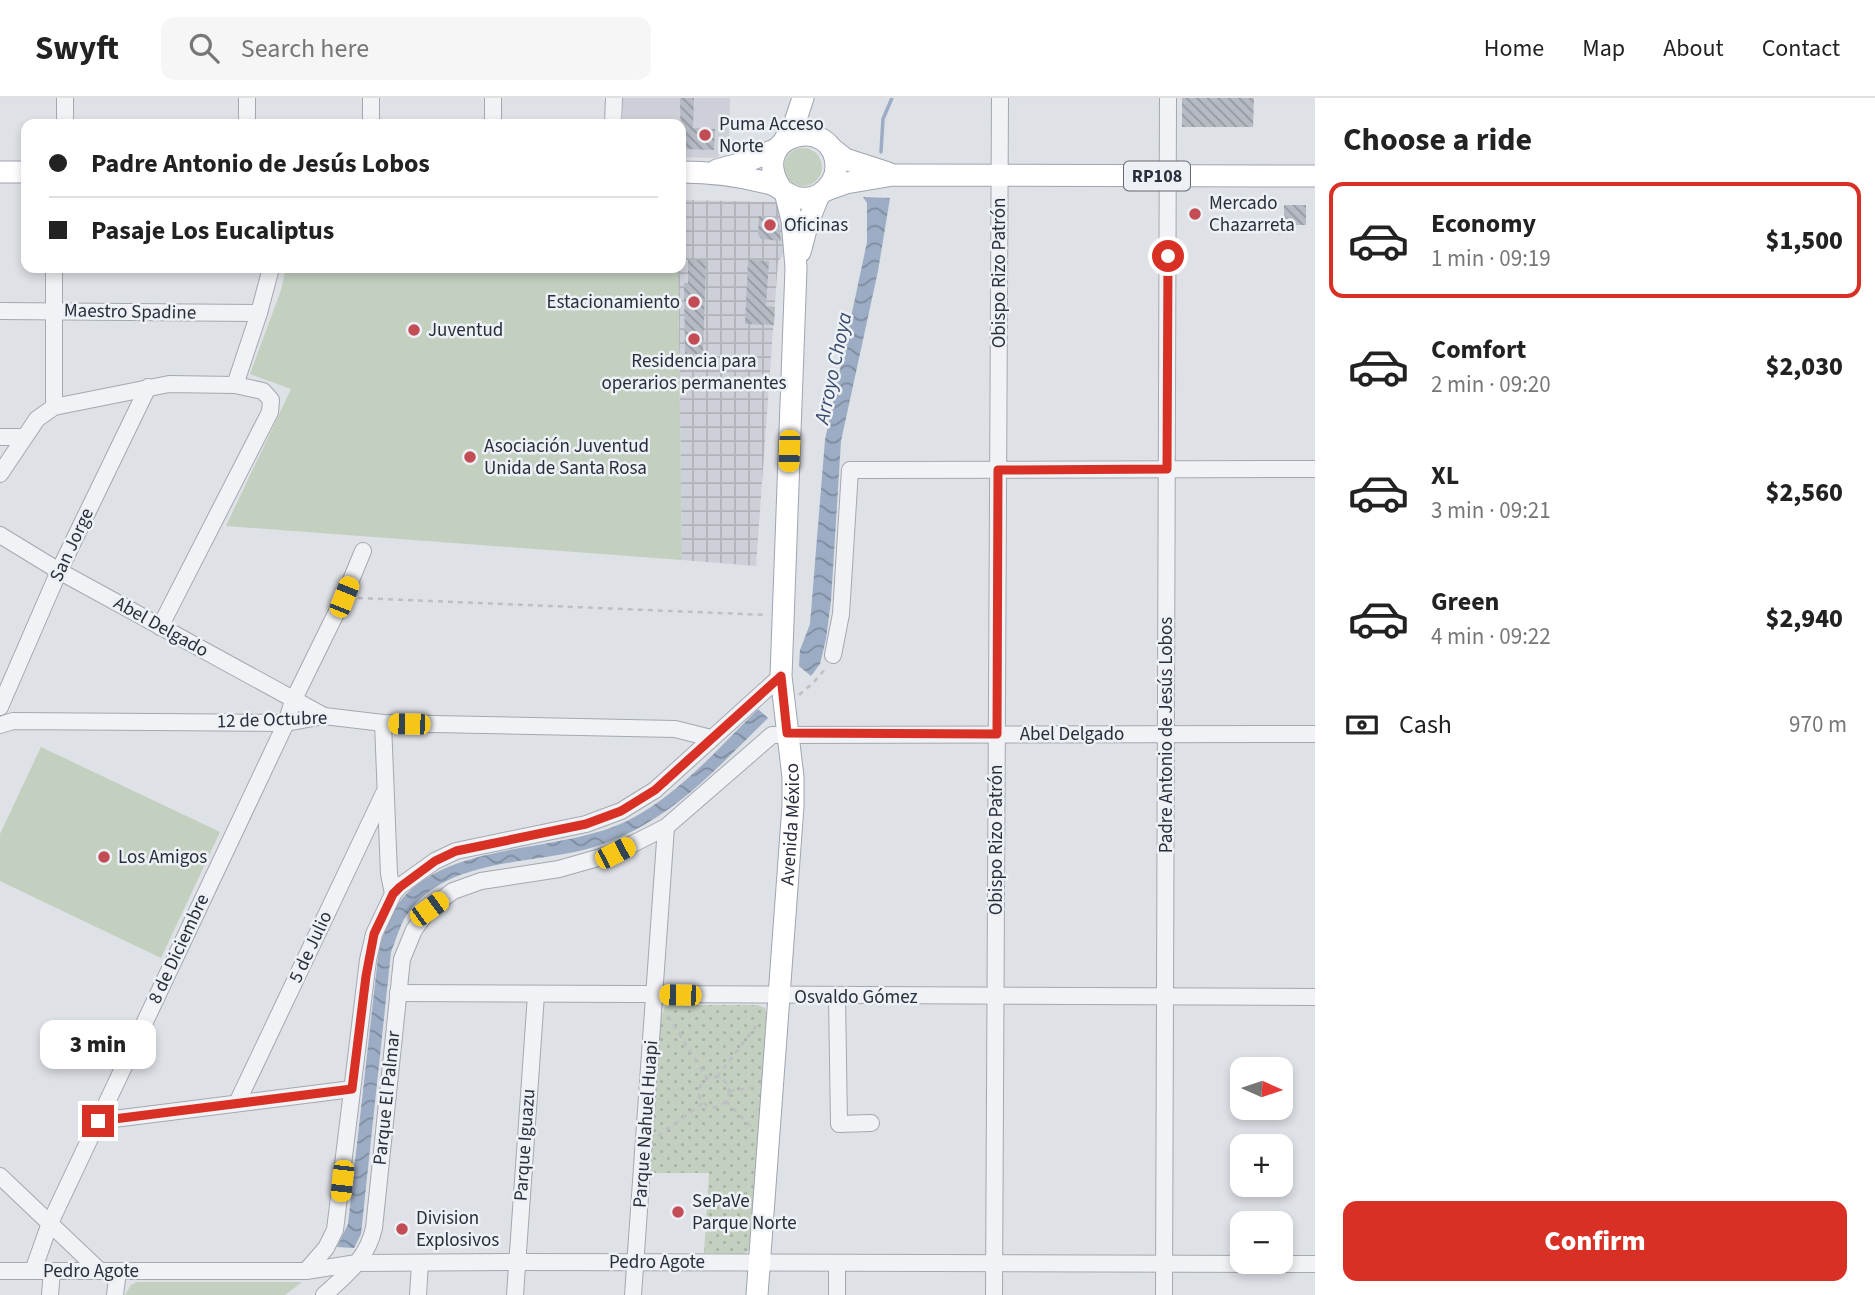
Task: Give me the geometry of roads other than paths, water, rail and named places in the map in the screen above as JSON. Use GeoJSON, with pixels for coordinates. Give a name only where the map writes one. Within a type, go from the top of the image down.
{"type":"FeatureCollection","features":[{"type":"Feature","properties":{"kind":"main road"},"geometry":{"type":"LineString","coordinates":[[805,98],[812,123],[834,156],[835,175],[822,193]]}},
{"type":"Feature","properties":{"kind":"main road"},"geometry":{"type":"LineString","coordinates":[[782,190],[772,169],[780,145],[795,122],[805,98]]}},
{"type":"Feature","properties":{"kind":"main road","name":"RP108"},"geometry":{"type":"LineString","coordinates":[[709,172],[743,163],[803,134],[826,144],[854,163],[893,175]]}},
{"type":"Feature","properties":{"kind":"main road"},"geometry":{"type":"LineString","coordinates":[[0,173],[21,172]]}},
{"type":"Feature","properties":{"kind":"main road","name":"RP108"},"geometry":{"type":"LineString","coordinates":[[686,172],[709,172],[751,179],[802,198],[846,183],[893,175],[1315,176]]}},
{"type":"Feature","properties":{"kind":"main road","name":"Avenida México"},"geometry":{"type":"LineString","coordinates":[[757,1295],[793,806],[793,777],[781,676],[796,268],[792,220],[782,190]]}},
{"type":"Feature","properties":{"kind":"main road","name":"Avenida México"},"geometry":{"type":"LineString","coordinates":[[796,268],[808,222],[822,193]]}},
{"type":"Feature","properties":{"kind":"street"},"geometry":{"type":"LineString","coordinates":[[65,98],[65,119]]}},
{"type":"Feature","properties":{"kind":"street"},"geometry":{"type":"LineString","coordinates":[[247,98],[247,119]]}},
{"type":"Feature","properties":{"kind":"street"},"geometry":{"type":"LineString","coordinates":[[370,119],[371,98]]}},
{"type":"Feature","properties":{"kind":"street"},"geometry":{"type":"LineString","coordinates":[[493,98],[493,119]]}},
{"type":"Feature","properties":{"kind":"street"},"geometry":{"type":"LineString","coordinates":[[613,119],[614,98]]}},
{"type":"Feature","properties":{"kind":"street","name":"Obispo Rizo Patrón"},"geometry":{"type":"LineString","coordinates":[[994,1295],[1000,98]]}},
{"type":"Feature","properties":{"kind":"street","name":"Padre Antonio de Jesús Lobos"},"geometry":{"type":"LineString","coordinates":[[1164,1295],[1168,98]]}},
{"type":"Feature","properties":{"kind":"street"},"geometry":{"type":"LineString","coordinates":[[54,273],[54,407]]}},
{"type":"Feature","properties":{"kind":"street"},"geometry":{"type":"LineString","coordinates":[[235,385],[270,273]]}},
{"type":"Feature","properties":{"kind":"street","name":"Maestro Spadine"},"geometry":{"type":"LineString","coordinates":[[0,311],[259,313]]}},
{"type":"Feature","properties":{"kind":"street"},"geometry":{"type":"LineString","coordinates":[[0,474],[37,419],[54,407],[169,384],[235,385],[263,391],[271,400],[270,412],[160,627]]}},
{"type":"Feature","properties":{"kind":"street","name":"San Jorge"},"geometry":{"type":"LineString","coordinates":[[0,707],[59,571],[148,387]]}},
{"type":"Feature","properties":{"kind":"street"},"geometry":{"type":"LineString","coordinates":[[0,437],[23,437]]}},
{"type":"Feature","properties":{"kind":"street"},"geometry":{"type":"LineString","coordinates":[[833,656],[842,614],[850,470],[1315,469]]}},
{"type":"Feature","properties":{"kind":"street","name":"Abel Delgado"},"geometry":{"type":"LineString","coordinates":[[0,535],[59,571],[324,716]]}},
{"type":"Feature","properties":{"kind":"street","name":"8 de Diciembre"},"geometry":{"type":"LineString","coordinates":[[33,1271],[50,1223],[286,723],[293,701],[344,597],[363,551]]}},
{"type":"Feature","properties":{"kind":"street"},"geometry":{"type":"LineString","coordinates":[[306,1271],[326,1248],[335,1230],[368,960],[374,934],[393,894],[435,861],[456,851],[586,824],[621,811],[655,790],[686,764],[781,676]]}},
{"type":"Feature","properties":{"kind":"street","name":"12 de Octubre"},"geometry":{"type":"LineString","coordinates":[[0,725],[13,721],[286,723],[324,716],[383,723],[674,729],[711,738]]}},
{"type":"Feature","properties":{"kind":"street"},"geometry":{"type":"LineString","coordinates":[[383,723],[389,874],[393,894]]}},
{"type":"Feature","properties":{"kind":"street","name":"Abel Delgado"},"geometry":{"type":"LineString","coordinates":[[787,733],[1315,734]]}},
{"type":"Feature","properties":{"kind":"street","name":"Parque El Palmar"},"geometry":{"type":"LineString","coordinates":[[324,1295],[357,1263],[370,1245],[402,959],[414,930],[429,909],[453,891],[481,881],[559,869],[604,856],[666,827],[721,781],[764,739],[787,733]]}},
{"type":"Feature","properties":{"kind":"street","name":"5 de Julio"},"geometry":{"type":"LineString","coordinates":[[237,1103],[385,791]]}},
{"type":"Feature","properties":{"kind":"street","name":"Parque Nahuel Huapi"},"geometry":{"type":"LineString","coordinates":[[632,1295],[666,827]]}},
{"type":"Feature","properties":{"kind":"street","name":"Osvaldo Gómez"},"geometry":{"type":"LineString","coordinates":[[398,993],[1315,998]]}},
{"type":"Feature","properties":{"kind":"street","name":"Parque Iguazu"},"geometry":{"type":"LineString","coordinates":[[515,1295],[536,995]]}},
{"type":"Feature","properties":{"kind":"street"},"geometry":{"type":"LineString","coordinates":[[837,996],[839,1124],[871,1123]]}},
{"type":"Feature","properties":{"kind":"street"},"geometry":{"type":"LineString","coordinates":[[98,1121],[352,1089]]}},
{"type":"Feature","properties":{"kind":"street"},"geometry":{"type":"LineString","coordinates":[[0,1176],[100,1271]]}},
{"type":"Feature","properties":{"kind":"street","name":"Pedro Agote"},"geometry":{"type":"LineString","coordinates":[[0,1271],[306,1271],[357,1263],[517,1262],[1315,1264]]}},
{"type":"Feature","properties":{"kind":"street"},"geometry":{"type":"LineString","coordinates":[[418,1295],[420,1263]]}},
{"type":"Feature","properties":{"kind":"street"},"geometry":{"type":"LineString","coordinates":[[837,1264],[837,1295]]}},
{"type":"Feature","properties":{"kind":"street"},"geometry":{"type":"LineString","coordinates":[[50,1295],[52,1271]]}},
{"type":"Feature","properties":{"kind":"street"},"geometry":{"type":"LineString","coordinates":[[115,1295],[118,1271]]}},
{"type":"Feature","properties":{"kind":"water"},"geometry":{"type":"Polygon","coordinates":[[[863,197],[890,198],[878,271],[841,441],[831,601],[826,639],[820,664],[811,676],[799,666],[800,650],[810,624],[825,440],[867,242],[867,203],[863,197]]]}},
{"type":"Feature","properties":{"kind":"water"},"geometry":{"type":"Polygon","coordinates":[[[758,709],[768,718],[705,780],[652,820],[620,837],[586,849],[486,867],[463,874],[442,883],[424,896],[408,913],[391,952],[361,1234],[354,1248],[337,1247],[348,1224],[379,948],[392,913],[412,889],[437,872],[467,860],[568,839],[629,820],[682,784],[758,709]]]}},
{"type":"Feature","properties":{"kind":"waterway","name":"Arroyo Choya"},"geometry":{"type":"LineString","coordinates":[[881,152],[883,119],[892,98]]}},
{"type":"Feature","properties":{"kind":"place","name":"Puma Acceso Norte"},"geometry":{"type":"Point","coordinates":[705,135]}},
{"type":"Feature","properties":{"kind":"place","name":"Mercado Chazarreta"},"geometry":{"type":"Point","coordinates":[1195,214]}},
{"type":"Feature","properties":{"kind":"place","name":"Oficinas"},"geometry":{"type":"Point","coordinates":[770,225]}},
{"type":"Feature","properties":{"kind":"place","name":"Estacionamiento"},"geometry":{"type":"Point","coordinates":[694,302]}},
{"type":"Feature","properties":{"kind":"place","name":"Juventud"},"geometry":{"type":"Point","coordinates":[414,330]}},
{"type":"Feature","properties":{"kind":"place","name":"Residencia para operarios permanentes"},"geometry":{"type":"Point","coordinates":[694,339]}},
{"type":"Feature","properties":{"kind":"place","name":"Asociación Juventud Unida de Santa Rosa"},"geometry":{"type":"Point","coordinates":[470,457]}},
{"type":"Feature","properties":{"kind":"place","name":"Los Amigos"},"geometry":{"type":"Point","coordinates":[104,857]}},
{"type":"Feature","properties":{"kind":"place","name":"SePaVe Parque Norte"},"geometry":{"type":"Point","coordinates":[678,1212]}},
{"type":"Feature","properties":{"kind":"place","name":"Division Explosivos"},"geometry":{"type":"Point","coordinates":[402,1229]}}]}
